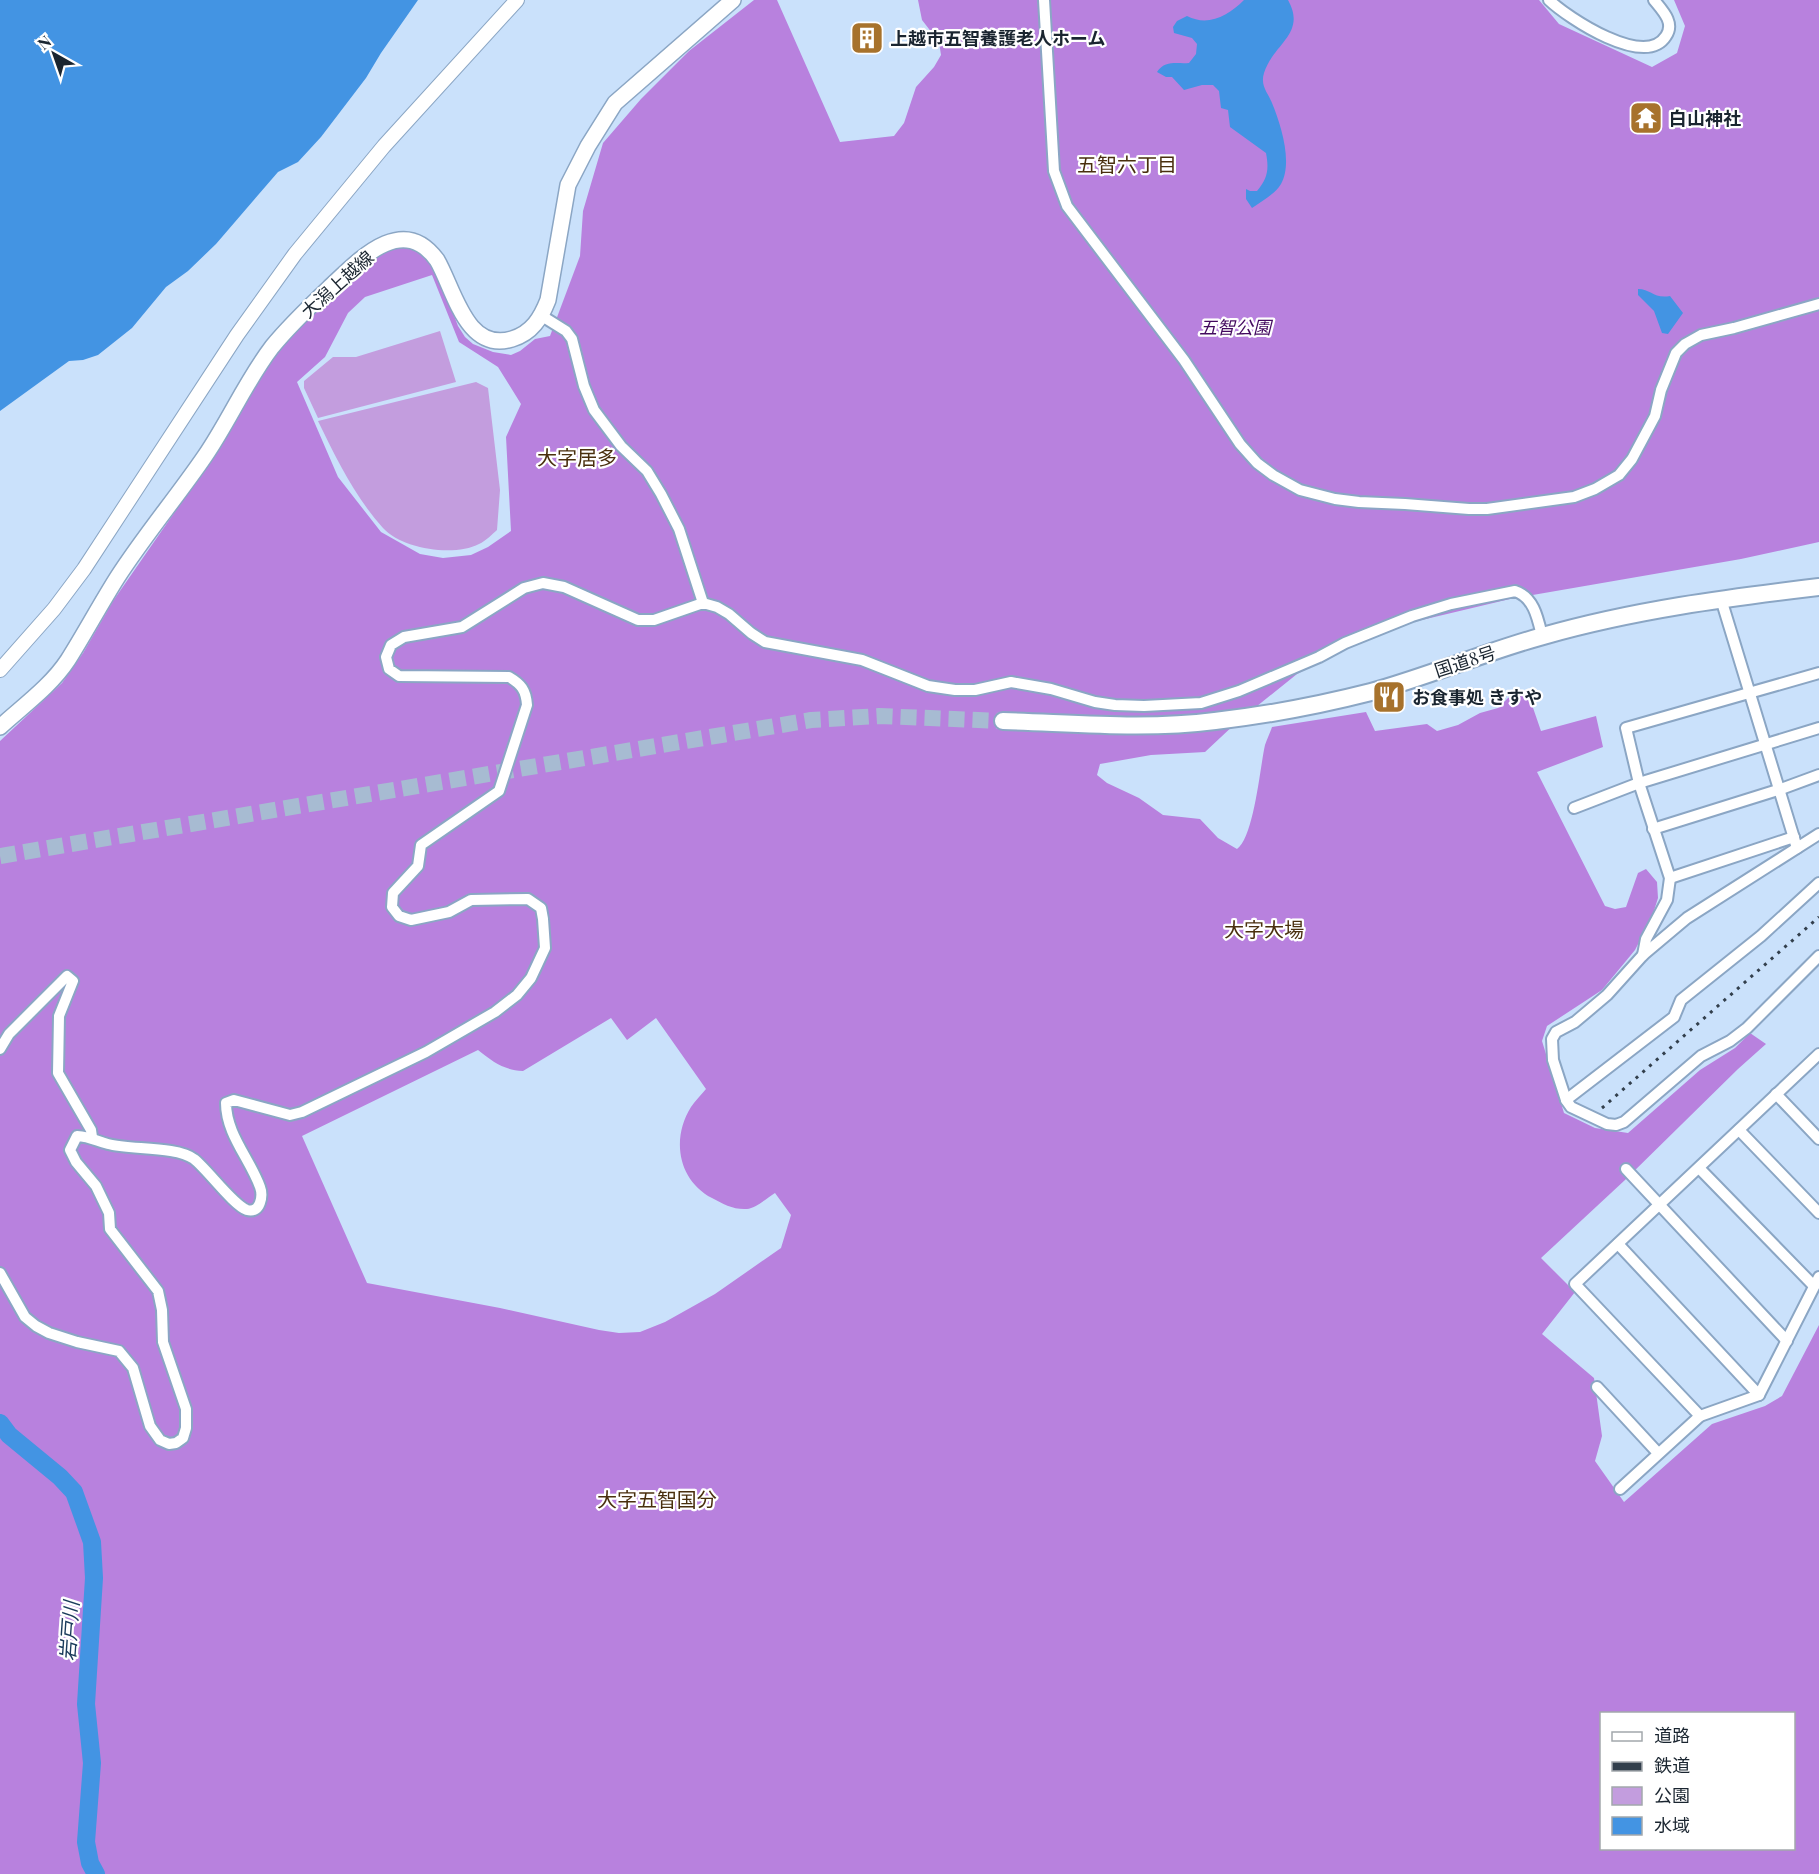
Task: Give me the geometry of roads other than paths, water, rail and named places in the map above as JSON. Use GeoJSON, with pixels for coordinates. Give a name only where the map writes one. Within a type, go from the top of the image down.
{"type":"FeatureCollection","features":[{"type":"Feature","properties":{"kind":"highway","name":"国道8号"},"geometry":{"type":"LineString","coordinates":[[1003,721],[1125,726],[1215,721],[1286,710],[1370,692],[1542,636],[1628,614],[1721,599],[1819,587]]}},
{"type":"Feature","properties":{"kind":"main road"},"geometry":{"type":"LineString","coordinates":[[542,316],[548,300],[568,185],[602,123],[622,97],[733,0]]}},
{"type":"Feature","properties":{"kind":"main road","name":"大潟上越線"},"geometry":{"type":"LineString","coordinates":[[0,727],[55,677],[67,661],[118,576],[206,454],[272,348],[311,305],[360,259],[378,247],[401,240],[415,241],[424,246],[443,269],[472,329],[490,341],[507,341],[526,333],[542,316]]}},
{"type":"Feature","properties":{"kind":"street"},"geometry":{"type":"LineString","coordinates":[[0,670],[54,609],[84,569],[237,335],[295,254],[384,146],[517,0]]}},
{"type":"Feature","properties":{"kind":"street"},"geometry":{"type":"LineString","coordinates":[[1044,0],[1054,171],[1067,206],[1184,360],[1240,444],[1257,463],[1300,490],[1335,499],[1359,502],[1469,509],[1487,509],[1574,497],[1595,489],[1619,475],[1632,459],[1655,416],[1661,390],[1676,353],[1685,344],[1701,334],[1734,328],[1819,303]]}},
{"type":"Feature","properties":{"kind":"street"},"geometry":{"type":"LineString","coordinates":[[1549,0],[1594,32],[1644,47],[1654,46],[1664,40],[1670,31],[1665,13],[1654,0]]}},
{"type":"Feature","properties":{"kind":"street"},"geometry":{"type":"LineString","coordinates":[[542,316],[566,331],[572,339],[594,410],[621,446],[647,471],[661,494],[679,529],[703,603]]}},
{"type":"Feature","properties":{"kind":"street"},"geometry":{"type":"LineString","coordinates":[[0,1273],[25,1317],[36,1326],[77,1342],[119,1351],[133,1368],[150,1426],[159,1440],[169,1444],[177,1443],[183,1438],[186,1428],[186,1409],[163,1342],[162,1310],[158,1291],[110,1229],[109,1213],[96,1186],[76,1162],[70,1150],[78,1136],[92,1137],[107,1144],[182,1153],[191,1157],[237,1202],[247,1210],[252,1210],[262,1201],[262,1193],[232,1131],[226,1115],[226,1103],[234,1100],[290,1115],[302,1112],[426,1052],[495,1012],[518,995],[531,978],[545,948],[541,908],[528,900],[471,900],[449,912],[411,920],[399,916],[392,907],[393,893],[418,866],[421,845],[499,791],[527,705],[527,694],[521,684],[509,677],[399,676],[389,669],[386,657],[391,645],[404,637],[462,627],[524,588],[543,583],[564,587],[638,620],[654,620],[703,603],[724,611],[765,642],[862,660],[928,686],[975,690],[1011,682],[1051,689],[1095,702],[1144,706],[1201,703],[1239,692],[1345,643],[1412,616],[1451,604],[1515,591],[1523,593],[1532,605],[1542,636]]}},
{"type":"Feature","properties":{"kind":"street"},"geometry":{"type":"LineString","coordinates":[[1721,599],[1796,843]]}},
{"type":"Feature","properties":{"kind":"street"},"geometry":{"type":"LineString","coordinates":[[1643,955],[1646,939],[1667,900],[1670,878],[1639,783],[1626,728],[1819,673]]}},
{"type":"Feature","properties":{"kind":"street"},"geometry":{"type":"LineString","coordinates":[[1574,808],[1639,783],[1819,728]]}},
{"type":"Feature","properties":{"kind":"street"},"geometry":{"type":"LineString","coordinates":[[1653,829],[1819,775]]}},
{"type":"Feature","properties":{"kind":"street"},"geometry":{"type":"LineString","coordinates":[[1670,878],[1796,843],[1819,834]]}},
{"type":"Feature","properties":{"kind":"street"},"geometry":{"type":"LineString","coordinates":[[1796,843],[1687,918],[1643,955],[1607,995],[1575,1022],[1556,1032],[1552,1039],[1553,1060],[1566,1100],[1571,1107],[1593,1119],[1616,1125],[1624,1122],[1701,1056],[1731,1041],[1747,1028],[1819,956]]}},
{"type":"Feature","properties":{"kind":"street"},"geometry":{"type":"LineString","coordinates":[[1566,1100],[1674,1017],[1681,1000],[1761,936],[1819,883]]}},
{"type":"Feature","properties":{"kind":"street"},"geometry":{"type":"LineString","coordinates":[[0,1049],[9,1034],[67,976],[73,981],[58,1016],[58,1073],[91,1130],[92,1137]]}},
{"type":"Feature","properties":{"kind":"street"},"geometry":{"type":"LineString","coordinates":[[1700,1416],[1575,1284],[1776,1094],[1817,1060]]}},
{"type":"Feature","properties":{"kind":"street"},"geometry":{"type":"LineString","coordinates":[[1776,1094],[1819,1138]]}},
{"type":"Feature","properties":{"kind":"street"},"geometry":{"type":"LineString","coordinates":[[1739,1130],[1819,1213]]}},
{"type":"Feature","properties":{"kind":"street"},"geometry":{"type":"LineString","coordinates":[[1620,1489],[1700,1416],[1759,1395],[1817,1282],[1699,1168]]}},
{"type":"Feature","properties":{"kind":"street"},"geometry":{"type":"LineString","coordinates":[[1626,1169],[1787,1341]]}},
{"type":"Feature","properties":{"kind":"street"},"geometry":{"type":"LineString","coordinates":[[1618,1244],[1759,1395]]}},
{"type":"Feature","properties":{"kind":"street"},"geometry":{"type":"LineString","coordinates":[[1597,1387],[1658,1454]]}},
{"type":"Feature","properties":{"kind":"water"},"geometry":{"type":"Polygon","coordinates":[[[0,0],[418,0],[366,78],[321,137],[298,162],[278,172],[216,244],[188,271],[166,287],[132,328],[98,355],[83,360],[69,361],[0,411],[0,0]]]}},
{"type":"Feature","properties":{"kind":"water"},"geometry":{"type":"Polygon","coordinates":[[[1244,0],[1288,0],[1294,22],[1286,38],[1268,63],[1263,78],[1282,133],[1286,155],[1284,175],[1275,191],[1252,208],[1246,199],[1246,189],[1257,191],[1263,182],[1267,169],[1266,153],[1230,127],[1228,110],[1221,108],[1219,91],[1213,85],[1202,85],[1184,90],[1172,77],[1166,77],[1157,72],[1167,64],[1189,63],[1196,54],[1197,44],[1192,38],[1174,33],[1173,27],[1177,21],[1187,16],[1203,20],[1217,18],[1231,11],[1244,0]]]}},
{"type":"Feature","properties":{"kind":"water"},"geometry":{"type":"Polygon","coordinates":[[[1638,289],[1660,296],[1670,296],[1683,313],[1668,334],[1662,333],[1654,311],[1638,295],[1638,289]]]}},
{"type":"Feature","properties":{"kind":"waterway","name":"岩戸川"},"geometry":{"type":"LineString","coordinates":[[0,1423],[9,1435],[60,1477],[74,1492],[92,1542],[94,1578],[86,1704],[92,1763],[86,1842],[90,1863],[96,1874]]}},
{"type":"Feature","properties":{"kind":"tunnel"},"geometry":{"type":"LineString","coordinates":[[0,856],[811,720],[879,716],[1003,721]]}},
{"type":"Feature","properties":{"kind":"railway"},"geometry":{"type":"LineString","coordinates":[[1602,1108],[1819,917]]}},
{"type":"Feature","properties":{"kind":"place","name":"上越市五智養護老人ホーム"},"geometry":{"type":"Point","coordinates":[867,38]}},
{"type":"Feature","properties":{"kind":"place","name":"白山神社"},"geometry":{"type":"Point","coordinates":[1646,118]}},
{"type":"Feature","properties":{"kind":"place","name":"お食事処 きすや"},"geometry":{"type":"Point","coordinates":[1389,697]}},
{"type":"Feature","properties":{"kind":"district","name":"五智六丁目"},"geometry":{"type":"Point","coordinates":[1127,163]}},
{"type":"Feature","properties":{"kind":"district","name":"大字居多"},"geometry":{"type":"Point","coordinates":[577,456]}},
{"type":"Feature","properties":{"kind":"district","name":"大字大場"},"geometry":{"type":"Point","coordinates":[1264,928]}},
{"type":"Feature","properties":{"kind":"district","name":"大字五智国分"},"geometry":{"type":"Point","coordinates":[657,1498]}},
{"type":"Feature","properties":{"kind":"park label","name":"五智公園"},"geometry":{"type":"Point","coordinates":[1235,327]}}]}
